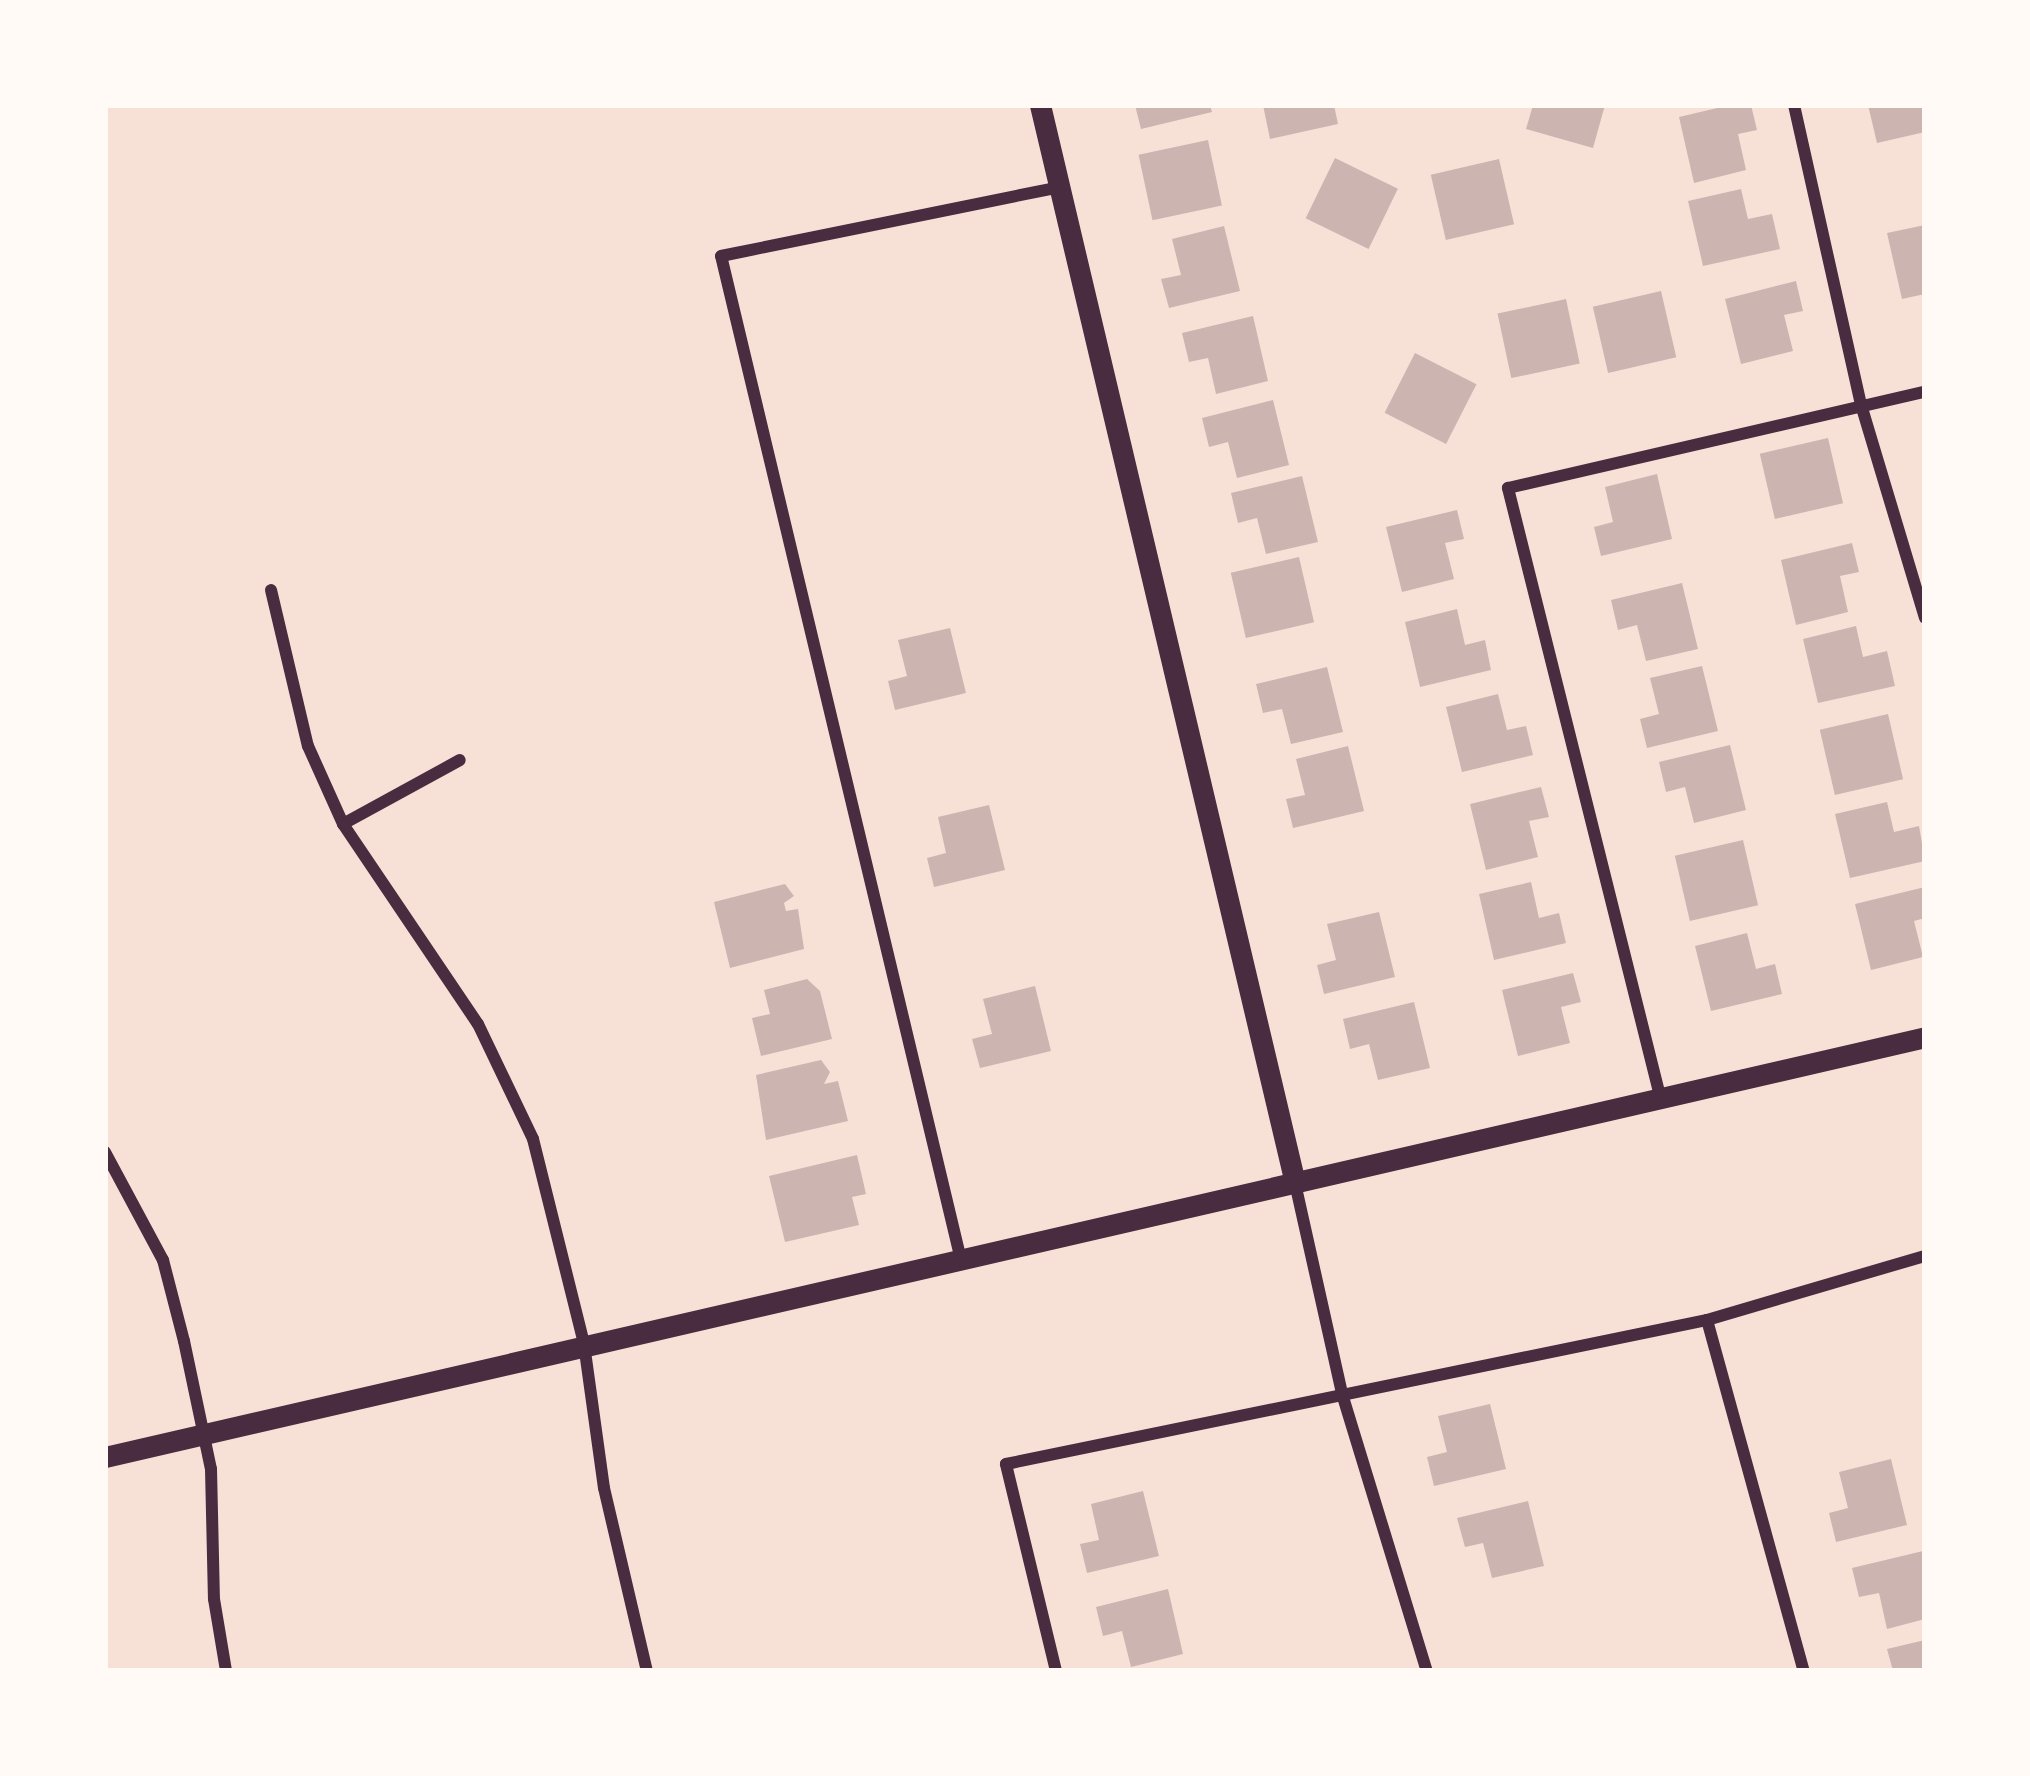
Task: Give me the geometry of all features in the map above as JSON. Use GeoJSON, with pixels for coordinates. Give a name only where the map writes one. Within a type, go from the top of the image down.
{"type":"FeatureCollection","features":[{"type":"Feature","properties":{"kind":"street"},"geometry":{"type":"LineString","coordinates":[[1040,105],[1063,187],[1343,1397],[1427,1671]]}},
{"type":"Feature","properties":{"kind":"street"},"geometry":{"type":"LineString","coordinates":[[1794,105],[1862,408],[1925,618]]}},
{"type":"Feature","properties":{"kind":"street"},"geometry":{"type":"LineString","coordinates":[[961,1260],[721,256],[1063,187]]}},
{"type":"Feature","properties":{"kind":"street"},"geometry":{"type":"LineString","coordinates":[[1660,1096],[1508,488],[1925,392]]}},
{"type":"Feature","properties":{"kind":"street"},"geometry":{"type":"LineString","coordinates":[[271,590],[308,746],[344,824],[478,1024],[533,1139],[584,1344],[604,1487],[646,1671]]}},
{"type":"Feature","properties":{"kind":"street"},"geometry":{"type":"LineString","coordinates":[[344,824],[460,760]]}},
{"type":"Feature","properties":{"kind":"street"},"geometry":{"type":"LineString","coordinates":[[105,1457],[1925,1037]]}},
{"type":"Feature","properties":{"kind":"street"},"geometry":{"type":"LineString","coordinates":[[105,1152],[163,1260],[205,1433],[217,1554],[214,1599],[226,1671]]}},
{"type":"Feature","properties":{"kind":"street"},"geometry":{"type":"LineString","coordinates":[[1056,1671],[1006,1464],[1707,1320],[1925,1256]]}},
{"type":"Feature","properties":{"kind":"street"},"geometry":{"type":"LineString","coordinates":[[1707,1320],[1804,1671]]}},
{"type":"Feature","properties":{"kind":"building"},"geometry":{"type":"Polygon","coordinates":[[[1135,105],[1210,105],[1212,112],[1141,129],[1135,105]]]}},
{"type":"Feature","properties":{"kind":"building"},"geometry":{"type":"Polygon","coordinates":[[[1263,105],[1334,105],[1338,124],[1270,139],[1263,105]]]}},
{"type":"Feature","properties":{"kind":"building"},"geometry":{"type":"Polygon","coordinates":[[[1533,105],[1605,105],[1593,148],[1526,129],[1533,105]]]}},
{"type":"Feature","properties":{"kind":"building"},"geometry":{"type":"Polygon","coordinates":[[[1751,105],[1757,130],[1738,134],[1746,170],[1694,183],[1679,117],[1751,105]]]}},
{"type":"Feature","properties":{"kind":"building"},"geometry":{"type":"Polygon","coordinates":[[[1868,105],[1925,105],[1925,132],[1877,143],[1868,105]]]}},
{"type":"Feature","properties":{"kind":"building"},"geometry":{"type":"Polygon","coordinates":[[[1208,140],[1222,206],[1152,220],[1139,155],[1208,140]]]}},
{"type":"Feature","properties":{"kind":"building"},"geometry":{"type":"Polygon","coordinates":[[[1335,158],[1398,189],[1369,249],[1306,218],[1335,158]]]}},
{"type":"Feature","properties":{"kind":"building"},"geometry":{"type":"Polygon","coordinates":[[[1499,159],[1514,224],[1446,240],[1431,175],[1499,159]]]}},
{"type":"Feature","properties":{"kind":"building"},"geometry":{"type":"Polygon","coordinates":[[[1741,189],[1748,219],[1772,214],[1780,249],[1703,266],[1688,201],[1741,189]]]}},
{"type":"Feature","properties":{"kind":"building"},"geometry":{"type":"Polygon","coordinates":[[[1925,225],[1925,294],[1902,299],[1887,233],[1925,225]]]}},
{"type":"Feature","properties":{"kind":"building"},"geometry":{"type":"Polygon","coordinates":[[[1224,226],[1240,291],[1169,308],[1161,279],[1181,275],[1172,239],[1224,226]]]}},
{"type":"Feature","properties":{"kind":"building"},"geometry":{"type":"Polygon","coordinates":[[[1796,281],[1803,311],[1784,315],[1793,351],[1741,364],[1725,299],[1796,281]]]}},
{"type":"Feature","properties":{"kind":"building"},"geometry":{"type":"Polygon","coordinates":[[[1661,291],[1676,357],[1608,373],[1593,307],[1661,291]]]}},
{"type":"Feature","properties":{"kind":"building"},"geometry":{"type":"Polygon","coordinates":[[[1566,299],[1580,364],[1511,378],[1498,314],[1566,299]]]}},
{"type":"Feature","properties":{"kind":"building"},"geometry":{"type":"Polygon","coordinates":[[[1253,316],[1268,381],[1216,394],[1208,358],[1189,362],[1182,333],[1253,316]]]}},
{"type":"Feature","properties":{"kind":"building"},"geometry":{"type":"Polygon","coordinates":[[[1415,353],[1476,384],[1446,444],[1385,413],[1415,353]]]}},
{"type":"Feature","properties":{"kind":"building"},"geometry":{"type":"Polygon","coordinates":[[[1273,400],[1289,465],[1237,478],[1228,442],[1209,447],[1202,418],[1273,400]]]}},
{"type":"Feature","properties":{"kind":"building"},"geometry":{"type":"Polygon","coordinates":[[[1828,438],[1843,503],[1775,519],[1760,454],[1828,438]]]}},
{"type":"Feature","properties":{"kind":"building"},"geometry":{"type":"Polygon","coordinates":[[[1657,474],[1672,539],[1601,556],[1594,527],[1613,522],[1605,487],[1657,474]]]}},
{"type":"Feature","properties":{"kind":"building"},"geometry":{"type":"Polygon","coordinates":[[[1302,476],[1318,542],[1266,554],[1257,518],[1238,523],[1231,493],[1302,476]]]}},
{"type":"Feature","properties":{"kind":"building"},"geometry":{"type":"Polygon","coordinates":[[[1457,510],[1464,539],[1445,543],[1454,579],[1402,592],[1386,527],[1457,510]]]}},
{"type":"Feature","properties":{"kind":"building"},"geometry":{"type":"Polygon","coordinates":[[[1852,543],[1859,572],[1840,576],[1848,612],[1796,625],[1781,560],[1852,543]]]}},
{"type":"Feature","properties":{"kind":"building"},"geometry":{"type":"Polygon","coordinates":[[[1299,557],[1314,622],[1246,638],[1231,573],[1299,557]]]}},
{"type":"Feature","properties":{"kind":"building"},"geometry":{"type":"Polygon","coordinates":[[[1682,583],[1698,649],[1646,661],[1637,625],[1618,630],[1611,600],[1682,583]]]}},
{"type":"Feature","properties":{"kind":"building"},"geometry":{"type":"Polygon","coordinates":[[[1457,609],[1465,645],[1485,640],[1491,670],[1420,687],[1405,622],[1457,609]]]}},
{"type":"Feature","properties":{"kind":"building"},"geometry":{"type":"Polygon","coordinates":[[[1856,626],[1863,657],[1887,651],[1895,686],[1818,703],[1803,639],[1856,626]]]}},
{"type":"Feature","properties":{"kind":"building"},"geometry":{"type":"Polygon","coordinates":[[[950,628],[966,693],[895,710],[888,681],[907,676],[898,640],[950,628]]]}},
{"type":"Feature","properties":{"kind":"building"},"geometry":{"type":"Polygon","coordinates":[[[1702,666],[1718,731],[1647,748],[1640,719],[1659,714],[1650,678],[1702,666]]]}},
{"type":"Feature","properties":{"kind":"building"},"geometry":{"type":"Polygon","coordinates":[[[1327,667],[1343,732],[1291,744],[1282,709],[1263,713],[1256,684],[1327,667]]]}},
{"type":"Feature","properties":{"kind":"building"},"geometry":{"type":"Polygon","coordinates":[[[1498,694],[1507,730],[1526,726],[1533,755],[1462,772],[1446,707],[1498,694]]]}},
{"type":"Feature","properties":{"kind":"building"},"geometry":{"type":"Polygon","coordinates":[[[1888,714],[1903,779],[1835,795],[1820,730],[1888,714]]]}},
{"type":"Feature","properties":{"kind":"building"},"geometry":{"type":"Polygon","coordinates":[[[1730,745],[1746,810],[1694,823],[1685,787],[1666,792],[1659,762],[1730,745]]]}},
{"type":"Feature","properties":{"kind":"building"},"geometry":{"type":"Polygon","coordinates":[[[1348,746],[1364,811],[1293,828],[1286,799],[1305,795],[1296,759],[1348,746]]]}},
{"type":"Feature","properties":{"kind":"building"},"geometry":{"type":"Polygon","coordinates":[[[1541,787],[1549,817],[1529,821],[1538,857],[1486,870],[1470,804],[1541,787]]]}},
{"type":"Feature","properties":{"kind":"building"},"geometry":{"type":"Polygon","coordinates":[[[1887,802],[1894,832],[1919,826],[1925,861],[1850,878],[1835,814],[1887,802]]]}},
{"type":"Feature","properties":{"kind":"building"},"geometry":{"type":"Polygon","coordinates":[[[989,805],[1005,870],[934,887],[927,858],[946,853],[938,817],[989,805]]]}},
{"type":"Feature","properties":{"kind":"building"},"geometry":{"type":"Polygon","coordinates":[[[1743,840],[1758,905],[1690,921],[1675,856],[1743,840]]]}},
{"type":"Feature","properties":{"kind":"building"},"geometry":{"type":"Polygon","coordinates":[[[1531,882],[1539,918],[1559,913],[1566,943],[1494,960],[1479,894],[1531,882]]]}},
{"type":"Feature","properties":{"kind":"building"},"geometry":{"type":"Polygon","coordinates":[[[785,884],[794,896],[784,903],[786,911],[798,909],[804,949],[730,968],[714,902],[785,884]]]}},
{"type":"Feature","properties":{"kind":"building"},"geometry":{"type":"Polygon","coordinates":[[[1925,887],[1925,918],[1914,921],[1923,957],[1871,970],[1855,904],[1925,887]]]}},
{"type":"Feature","properties":{"kind":"building"},"geometry":{"type":"Polygon","coordinates":[[[1379,912],[1395,977],[1324,994],[1317,965],[1336,960],[1327,924],[1379,912]]]}},
{"type":"Feature","properties":{"kind":"building"},"geometry":{"type":"Polygon","coordinates":[[[1747,933],[1756,969],[1775,964],[1782,994],[1711,1011],[1695,946],[1747,933]]]}},
{"type":"Feature","properties":{"kind":"building"},"geometry":{"type":"Polygon","coordinates":[[[1573,973],[1581,1002],[1561,1007],[1570,1043],[1518,1056],[1502,990],[1573,973]]]}},
{"type":"Feature","properties":{"kind":"building"},"geometry":{"type":"Polygon","coordinates":[[[807,979],[820,991],[832,1039],[761,1056],[752,1018],[770,1014],[764,990],[807,979]]]}},
{"type":"Feature","properties":{"kind":"building"},"geometry":{"type":"Polygon","coordinates":[[[1035,986],[1051,1051],[980,1068],[972,1039],[992,1034],[983,999],[1035,986]]]}},
{"type":"Feature","properties":{"kind":"building"},"geometry":{"type":"Polygon","coordinates":[[[1414,1002],[1430,1068],[1378,1080],[1369,1044],[1350,1049],[1343,1019],[1414,1002]]]}},
{"type":"Feature","properties":{"kind":"building"},"geometry":{"type":"Polygon","coordinates":[[[821,1060],[830,1072],[824,1084],[838,1081],[848,1121],[766,1140],[756,1075],[821,1060]]]}},
{"type":"Feature","properties":{"kind":"building"},"geometry":{"type":"Polygon","coordinates":[[[857,1155],[866,1194],[852,1197],[859,1225],[785,1242],[769,1176],[857,1155]]]}},
{"type":"Feature","properties":{"kind":"building"},"geometry":{"type":"Polygon","coordinates":[[[1490,1404],[1506,1469],[1434,1486],[1427,1457],[1447,1452],[1438,1416],[1490,1404]]]}},
{"type":"Feature","properties":{"kind":"building"},"geometry":{"type":"Polygon","coordinates":[[[1891,1459],[1907,1525],[1836,1542],[1829,1513],[1848,1508],[1839,1472],[1891,1459]]]}},
{"type":"Feature","properties":{"kind":"building"},"geometry":{"type":"Polygon","coordinates":[[[1143,1491],[1159,1556],[1087,1573],[1080,1544],[1099,1540],[1091,1504],[1143,1491]]]}},
{"type":"Feature","properties":{"kind":"building"},"geometry":{"type":"Polygon","coordinates":[[[1528,1501],[1544,1566],[1492,1578],[1483,1543],[1465,1547],[1457,1518],[1528,1501]]]}},
{"type":"Feature","properties":{"kind":"building"},"geometry":{"type":"Polygon","coordinates":[[[1923,1551],[1925,1619],[1887,1629],[1879,1593],[1859,1597],[1852,1568],[1923,1551]]]}},
{"type":"Feature","properties":{"kind":"building"},"geometry":{"type":"Polygon","coordinates":[[[1168,1589],[1183,1654],[1131,1667],[1122,1631],[1103,1636],[1096,1607],[1168,1589]]]}},
{"type":"Feature","properties":{"kind":"building"},"geometry":{"type":"Polygon","coordinates":[[[1925,1640],[1925,1671],[1893,1671],[1887,1649],[1925,1640]]]}}]}
